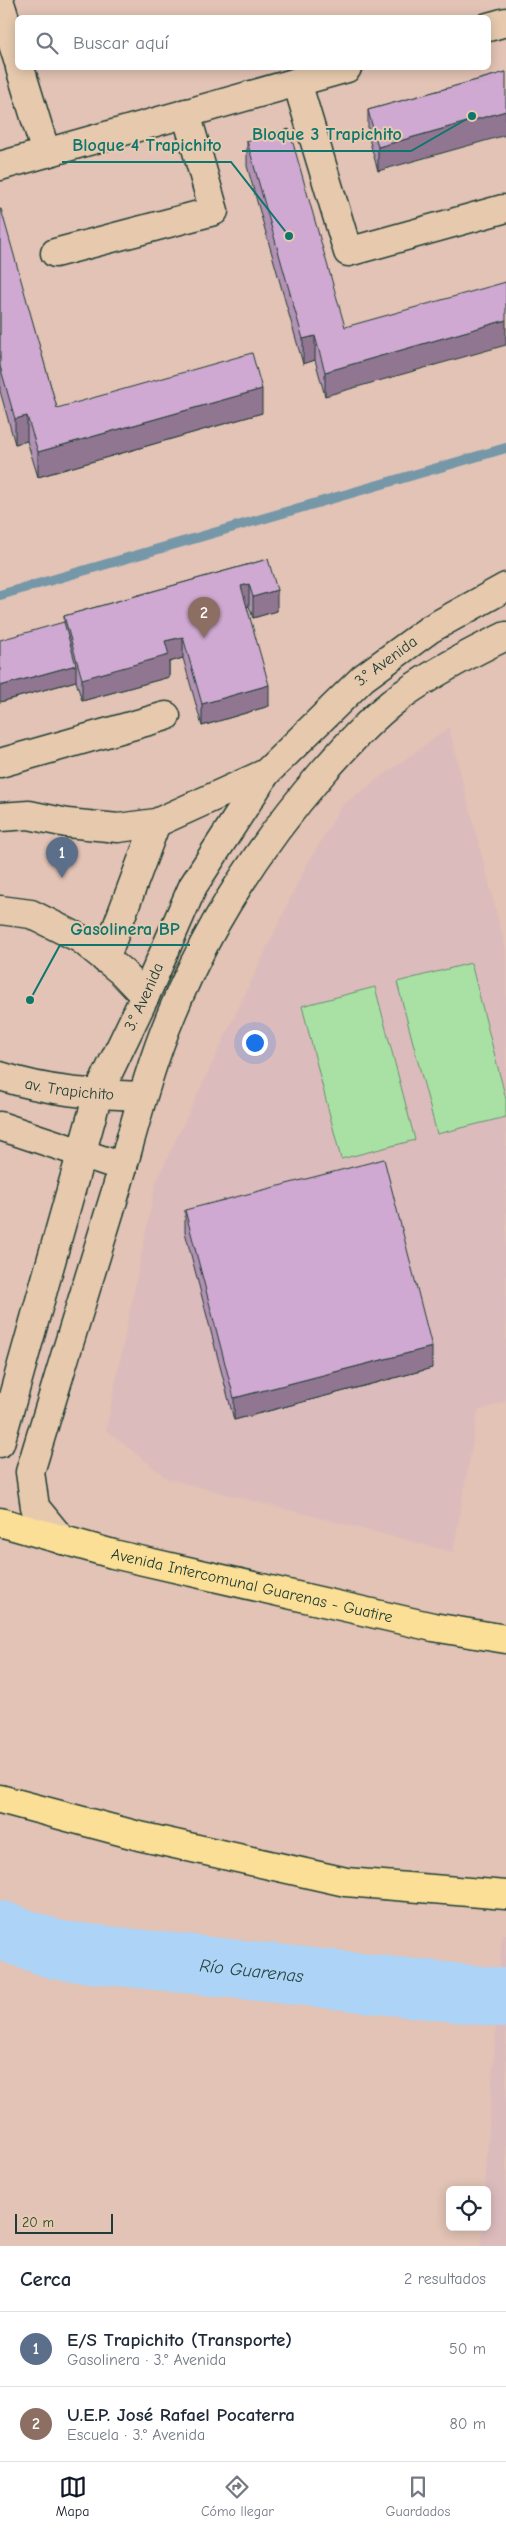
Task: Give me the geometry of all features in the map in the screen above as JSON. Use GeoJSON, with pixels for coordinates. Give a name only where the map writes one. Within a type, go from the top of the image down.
{"type":"FeatureCollection","features":[{"type":"Feature","properties":{"kind":"main road","name":"Avenida Intercomunal Guarenas - Guatire"},"geometry":{"type":"LineString","coordinates":[[0,1522],[113,1554],[433,1627],[506,1639]]}},
{"type":"Feature","properties":{"kind":"main road"},"geometry":{"type":"LineString","coordinates":[[0,1800],[139,1836],[346,1882],[506,1895]]}},
{"type":"Feature","properties":{"kind":"street"},"geometry":{"type":"LineString","coordinates":[[0,3],[15,50]]}},
{"type":"Feature","properties":{"kind":"street"},"geometry":{"type":"LineString","coordinates":[[491,26],[506,22]]}},
{"type":"Feature","properties":{"kind":"street"},"geometry":{"type":"LineString","coordinates":[[21,70],[46,153]]}},
{"type":"Feature","properties":{"kind":"street"},"geometry":{"type":"LineString","coordinates":[[0,166],[340,70]]}},
{"type":"Feature","properties":{"kind":"street"},"geometry":{"type":"LineString","coordinates":[[297,82],[348,252],[503,209]]}},
{"type":"Feature","properties":{"kind":"street"},"geometry":{"type":"LineString","coordinates":[[55,253],[214,211],[186,113]]}},
{"type":"Feature","properties":{"kind":"street","name":"3.° Avenida"},"geometry":{"type":"LineString","coordinates":[[0,1443],[98,1094],[145,996],[193,886],[266,773],[363,678],[430,629],[506,587]]}},
{"type":"Feature","properties":{"kind":"street","name":"3.° Avenida"},"geometry":{"type":"LineString","coordinates":[[62,1540],[35,1507],[30,1472],[123,1167],[141,1096],[171,1014],[191,968],[222,911],[253,862],[301,797],[351,740],[401,696],[458,658],[506,636]]}},
{"type":"Feature","properties":{"kind":"street"},"geometry":{"type":"LineString","coordinates":[[0,764],[166,716]]}},
{"type":"Feature","properties":{"kind":"street"},"geometry":{"type":"LineString","coordinates":[[0,817],[29,815],[67,823],[118,828],[156,823],[266,773]]}},
{"type":"Feature","properties":{"kind":"street"},"geometry":{"type":"LineString","coordinates":[[105,959],[156,823]]}},
{"type":"Feature","properties":{"kind":"street"},"geometry":{"type":"LineString","coordinates":[[0,910],[31,914],[81,939],[145,996]]}},
{"type":"Feature","properties":{"kind":"street","name":"av. Trapichito"},"geometry":{"type":"LineString","coordinates":[[0,1076],[34,1086],[77,1094],[141,1096]]}},
{"type":"Feature","properties":{"kind":"street"},"geometry":{"type":"LineString","coordinates":[[0,1126],[123,1167]]}},
{"type":"Feature","properties":{"kind":"shaded area"},"geometry":{"type":"Polygon","coordinates":[[[449,728],[506,950],[506,1401],[478,1411],[453,1552],[168,1479],[106,1430],[156,1182],[302,874],[342,805],[449,728]]]}},
{"type":"Feature","properties":{"kind":"shaded area"},"geometry":{"type":"Polygon","coordinates":[[[502,1934],[506,1934],[506,2246],[481,2246],[483,2231],[491,2231],[491,2186],[485,2186],[502,1934]]]}},
{"type":"Feature","properties":{"kind":"green space"},"geometry":{"type":"Polygon","coordinates":[[[471,963],[506,1099],[506,1117],[437,1134],[397,982],[471,963]]]}},
{"type":"Feature","properties":{"kind":"green space"},"geometry":{"type":"Polygon","coordinates":[[[375,987],[415,1140],[341,1159],[302,1006],[375,987]]]}},
{"type":"Feature","properties":{"kind":"building"},"geometry":{"type":"Polygon","coordinates":[[[506,72],[506,111],[378,147],[368,110],[506,72]]]}},
{"type":"Feature","properties":{"kind":"building"},"geometry":{"type":"Polygon","coordinates":[[[289,129],[345,327],[506,282],[506,320],[325,372],[315,336],[303,339],[247,141],[289,129]]]}},
{"type":"Feature","properties":{"kind":"building"},"geometry":{"type":"Polygon","coordinates":[[[0,209],[57,408],[252,353],[262,389],[38,452],[27,416],[15,419],[0,366],[0,209]]]}},
{"type":"Feature","properties":{"kind":"building"},"geometry":{"type":"Polygon","coordinates":[[[268,559],[277,590],[253,597],[249,584],[241,586],[269,685],[202,704],[183,637],[165,641],[169,655],[82,679],[64,616],[268,559]]]}},
{"type":"Feature","properties":{"kind":"building"},"geometry":{"type":"Polygon","coordinates":[[[64,622],[76,665],[0,686],[0,640],[64,622]]]}},
{"type":"Feature","properties":{"kind":"building"},"geometry":{"type":"Polygon","coordinates":[[[384,1159],[432,1347],[234,1398],[185,1210],[384,1159]]]}},
{"type":"Feature","properties":{"kind":"waterway"},"geometry":{"type":"LineString","coordinates":[[0,595],[506,448]]}},
{"type":"Feature","properties":{"kind":"waterway","name":"Río Guarenas"},"geometry":{"type":"LineString","coordinates":[[0,1930],[57,1950],[506,1998]]}},
{"type":"Feature","properties":{"kind":"place","name":"Bloque 3 Trapichito"},"geometry":{"type":"Point","coordinates":[472,116]}},
{"type":"Feature","properties":{"kind":"place","name":"Bloque 4 Trapichito"},"geometry":{"type":"Point","coordinates":[289,236]}},
{"type":"Feature","properties":{"kind":"place","name":"U.E.P. José Rafael Pocaterra"},"geometry":{"type":"Point","coordinates":[204,638]}},
{"type":"Feature","properties":{"kind":"place","name":"E/S Trapichito (Transporte)"},"geometry":{"type":"Point","coordinates":[62,878]}},
{"type":"Feature","properties":{"kind":"place","name":"Gasolinera BP"},"geometry":{"type":"Point","coordinates":[30,1000]}}]}
